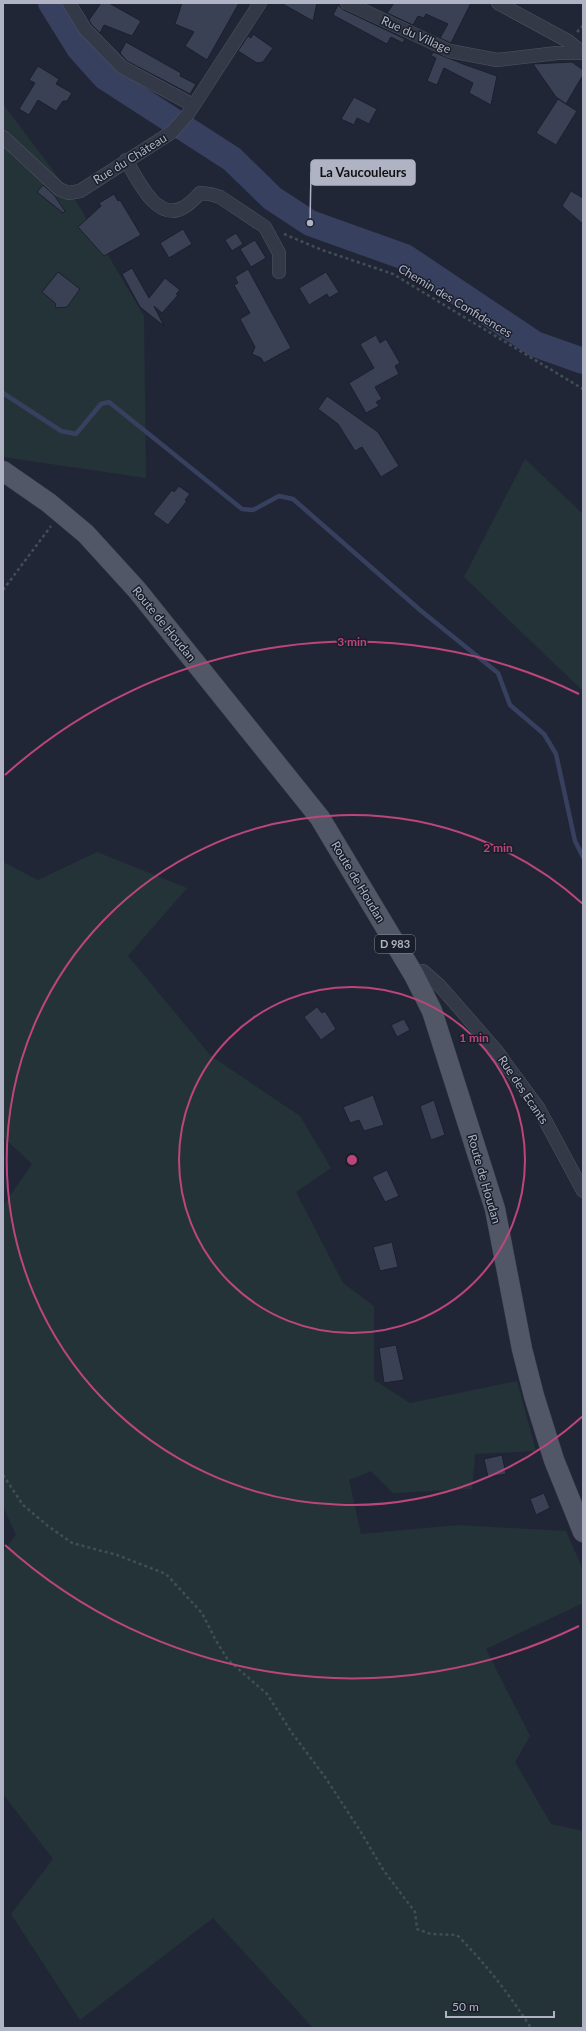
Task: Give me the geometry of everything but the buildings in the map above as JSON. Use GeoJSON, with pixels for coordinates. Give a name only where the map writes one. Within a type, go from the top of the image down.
{"type":"FeatureCollection","features":[{"type":"Feature","properties":{"kind":"main road","name":"Route de Houdan"},"geometry":{"type":"LineString","coordinates":[[3,471],[61,513],[94,542],[125,576],[320,818],[414,975],[432,1011],[492,1201],[522,1349],[535,1402],[554,1460],[583,1532]]}},
{"type":"Feature","properties":{"kind":"street"},"geometry":{"type":"LineString","coordinates":[[70,3],[85,29],[122,67],[190,110]]}},
{"type":"Feature","properties":{"kind":"street","name":"Rue du Château"},"geometry":{"type":"LineString","coordinates":[[3,137],[59,188],[69,193],[80,191],[126,160],[172,132],[190,110],[260,3]]}},
{"type":"Feature","properties":{"kind":"street","name":"Rue du Village"},"geometry":{"type":"LineString","coordinates":[[347,3],[450,51],[497,60],[582,52]]}},
{"type":"Feature","properties":{"kind":"street"},"geometry":{"type":"LineString","coordinates":[[498,3],[568,41],[582,52]]}},
{"type":"Feature","properties":{"kind":"street"},"geometry":{"type":"LineString","coordinates":[[126,160],[156,206],[167,211],[183,208],[200,193],[210,194],[220,197],[265,226],[279,253],[279,272]]}},
{"type":"Feature","properties":{"kind":"street","name":"Rue des Ecants"},"geometry":{"type":"LineString","coordinates":[[414,975],[422,971],[440,986],[495,1049],[539,1109],[583,1191]]}},
{"type":"Feature","properties":{"kind":"path","name":"Chemin des Confidences"},"geometry":{"type":"LineString","coordinates":[[265,226],[322,250],[393,274],[583,389]]}},
{"type":"Feature","properties":{"kind":"path"},"geometry":{"type":"LineString","coordinates":[[3,590],[61,513]]}},
{"type":"Feature","properties":{"kind":"path"},"geometry":{"type":"LineString","coordinates":[[3,1476],[23,1505],[48,1526],[72,1543],[117,1555],[166,1574],[202,1613],[215,1639],[228,1660],[267,1694],[278,1709],[292,1733],[325,1777],[359,1829],[384,1872],[415,1912],[417,1929],[431,1934],[457,1935],[481,1958],[510,1995],[531,2028]]}},
{"type":"Feature","properties":{"kind":"shaded area"},"geometry":{"type":"Polygon","coordinates":[[[3,104],[76,201],[144,316],[146,478],[3,457],[3,104]]]}},
{"type":"Feature","properties":{"kind":"shaded area"},"geometry":{"type":"Polygon","coordinates":[[[525,459],[583,514],[583,691],[464,577],[525,459]]]}},
{"type":"Feature","properties":{"kind":"shaded area"},"geometry":{"type":"Polygon","coordinates":[[[97,852],[187,888],[128,956],[211,1056],[300,1116],[331,1168],[296,1192],[343,1283],[374,1306],[374,1380],[410,1403],[517,1381],[536,1451],[475,1454],[472,1489],[393,1493],[371,1471],[349,1480],[361,1534],[458,1525],[566,1531],[583,1570],[583,1603],[486,1649],[530,1736],[515,1762],[551,1824],[583,1831],[583,2028],[313,2028],[213,1918],[80,2020],[11,1914],[53,1859],[3,1794],[3,1551],[16,1535],[3,1506],[3,1206],[32,1164],[3,1137],[3,862],[38,880],[97,852]]]}},
{"type":"Feature","properties":{"kind":"waterway"},"geometry":{"type":"LineString","coordinates":[[51,3],[79,48],[105,77],[232,159],[272,198],[310,223],[405,257],[535,344],[583,361]]}},
{"type":"Feature","properties":{"kind":"waterway"},"geometry":{"type":"LineString","coordinates":[[3,393],[61,431],[76,434],[101,404],[109,402],[242,509],[253,510],[279,496],[293,499],[420,610],[498,673],[510,705],[544,734],[556,754],[575,841],[583,857]]}},
{"type":"Feature","properties":{"kind":"place","name":"La Vaucouleurs"},"geometry":{"type":"Point","coordinates":[310,223]}}]}
